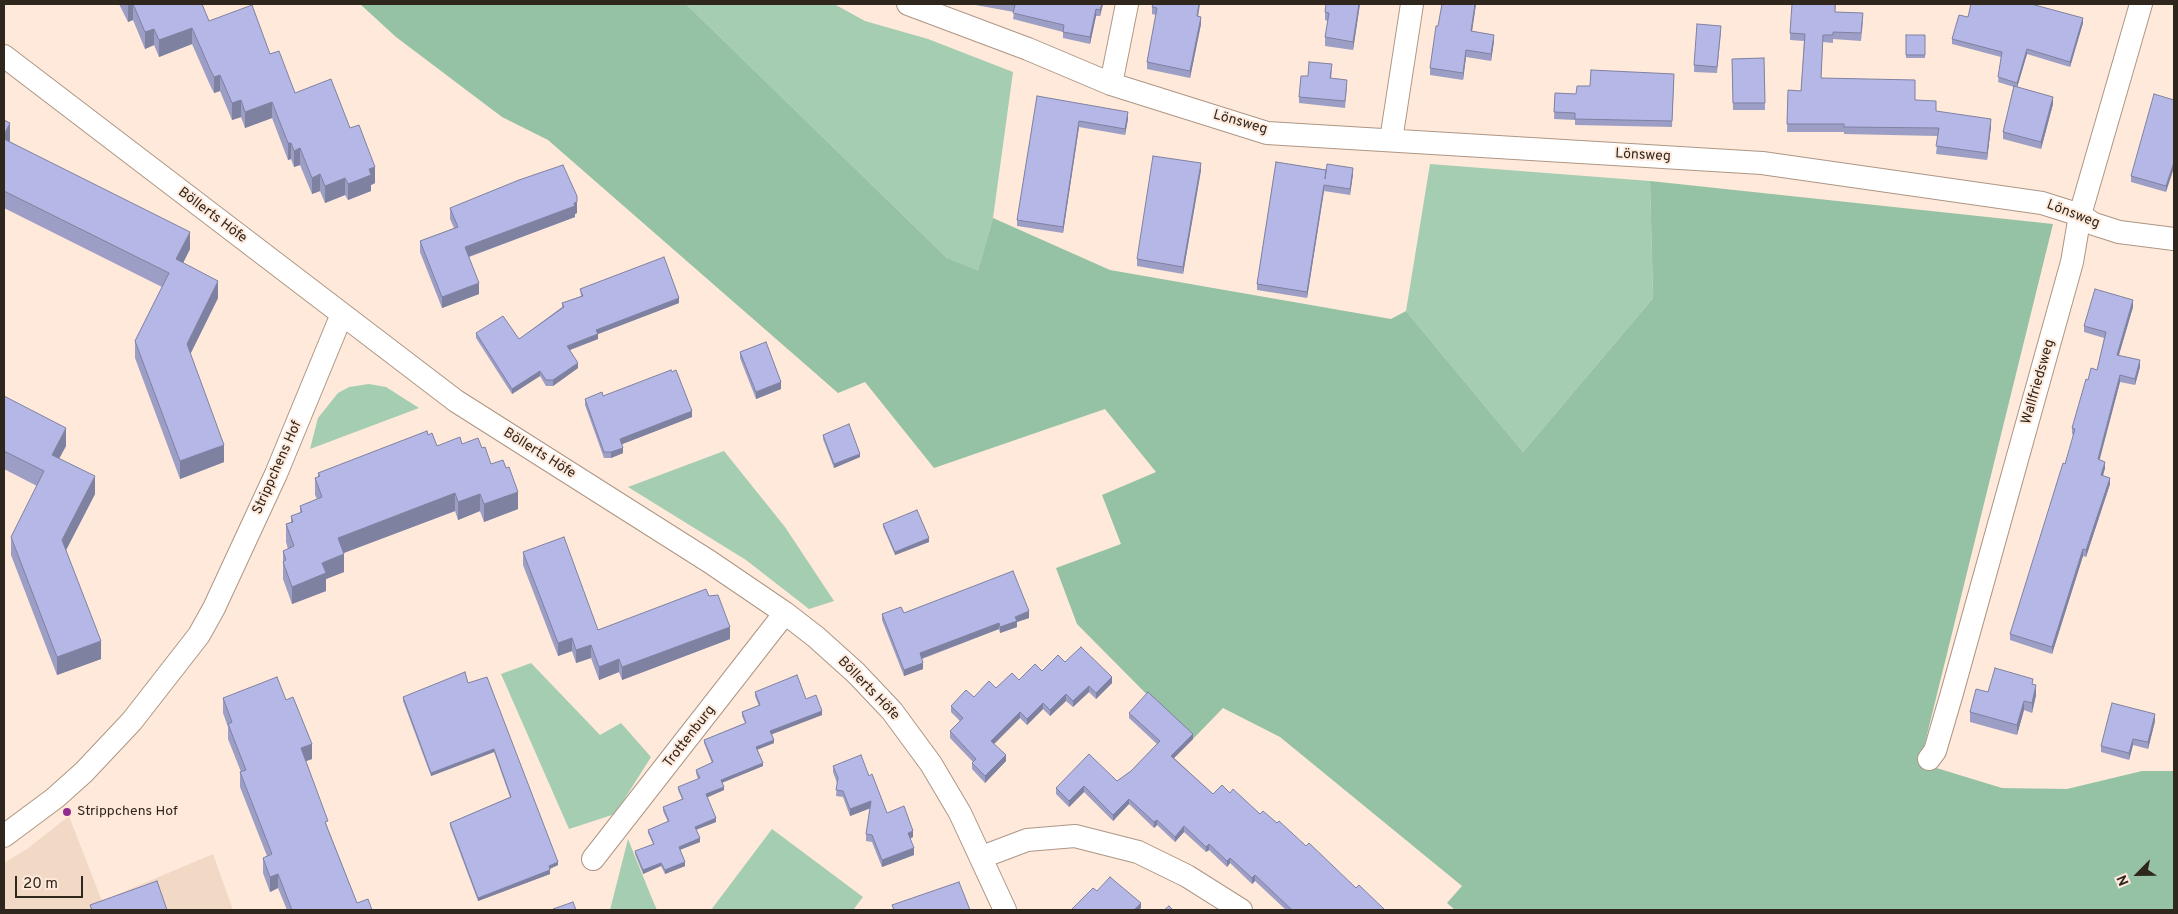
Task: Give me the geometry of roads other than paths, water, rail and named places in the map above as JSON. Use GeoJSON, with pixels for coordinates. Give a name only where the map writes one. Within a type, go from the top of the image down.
{"type":"FeatureCollection","features":[{"type":"Feature","properties":{"kind":"street","name":"Lönsweg"},"geometry":{"type":"LineString","coordinates":[[908,4],[1028,49],[1111,84],[1267,133],[1762,164],[2042,203],[2080,215],[2094,224],[2119,232],[2174,239]]}},
{"type":"Feature","properties":{"kind":"street"},"geometry":{"type":"LineString","coordinates":[[1111,84],[1128,4]]}},
{"type":"Feature","properties":{"kind":"street"},"geometry":{"type":"LineString","coordinates":[[1391,140],[1412,4]]}},
{"type":"Feature","properties":{"kind":"street","name":"Wallfriedsweg"},"geometry":{"type":"LineString","coordinates":[[1929,759],[1935,751],[1952,693],[2072,262],[2080,215],[2142,4]]}},
{"type":"Feature","properties":{"kind":"street","name":"Böllerts Höfe"},"geometry":{"type":"LineString","coordinates":[[4,56],[456,401],[710,562],[785,613],[816,637],[856,673],[892,711],[931,764],[960,813],[1005,910]]}},
{"type":"Feature","properties":{"kind":"street","name":"Strippchens Hof"},"geometry":{"type":"LineString","coordinates":[[4,836],[55,798],[84,772],[132,721],[199,635],[214,608],[276,474],[342,314]]}},
{"type":"Feature","properties":{"kind":"street","name":"Trottenburg"},"geometry":{"type":"LineString","coordinates":[[593,859],[785,613]]}},
{"type":"Feature","properties":{"kind":"street"},"geometry":{"type":"LineString","coordinates":[[982,857],[1027,840],[1075,836],[1138,852],[1187,876],[1241,910]]}},
{"type":"Feature","properties":{"kind":"place","name":"Strippchens Hof"},"geometry":{"type":"Point","coordinates":[67,812]}}]}
